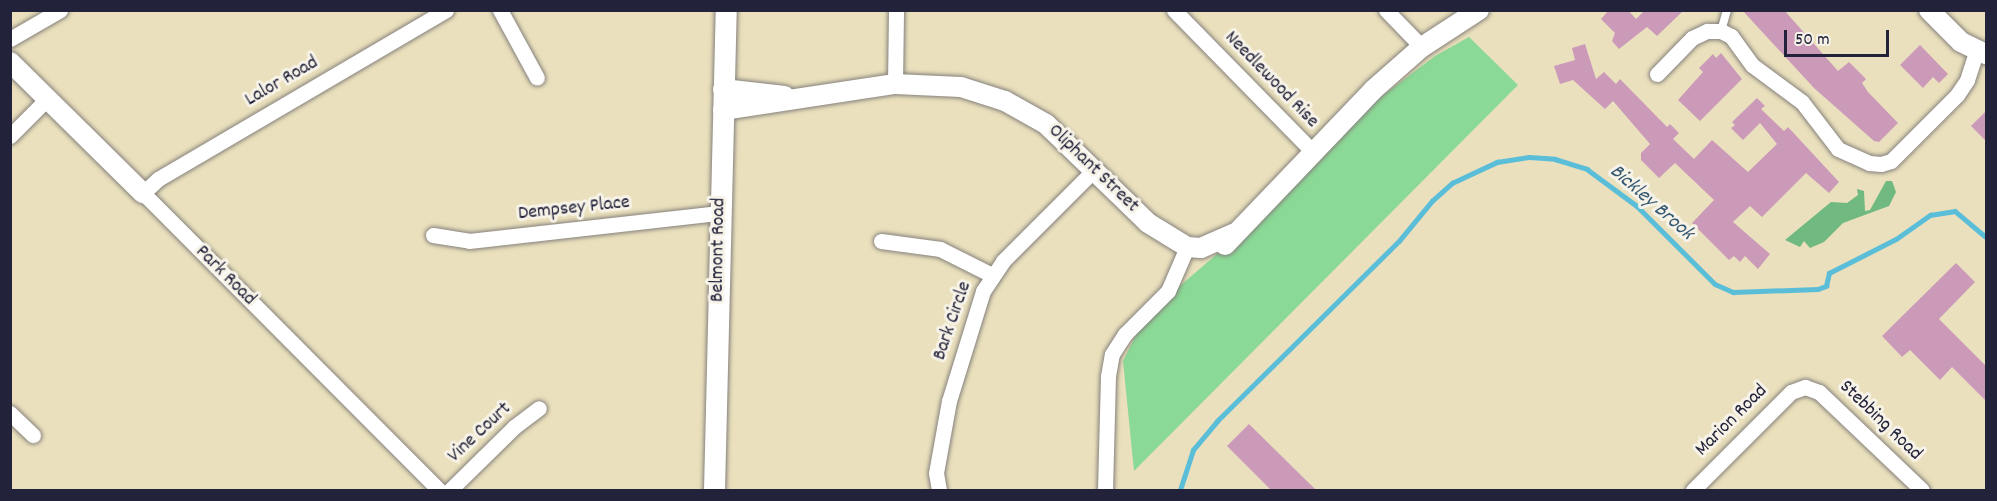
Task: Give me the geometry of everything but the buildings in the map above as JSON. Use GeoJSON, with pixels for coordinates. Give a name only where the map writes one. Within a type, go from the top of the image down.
{"type":"FeatureCollection","features":[{"type":"Feature","properties":{"kind":"main road","name":"Belmont Road"},"geometry":{"type":"LineString","coordinates":[[714,490],[719,213],[726,10]]}},
{"type":"Feature","properties":{"kind":"street"},"geometry":{"type":"LineString","coordinates":[[10,39],[60,10]]}},
{"type":"Feature","properties":{"kind":"street","name":"Lalor Road"},"geometry":{"type":"LineString","coordinates":[[143,193],[158,179],[446,10]]}},
{"type":"Feature","properties":{"kind":"street"},"geometry":{"type":"LineString","coordinates":[[500,10],[537,78]]}},
{"type":"Feature","properties":{"kind":"street"},"geometry":{"type":"LineString","coordinates":[[895,84],[896,10]]}},
{"type":"Feature","properties":{"kind":"street","name":"Needlewood Rise"},"geometry":{"type":"LineString","coordinates":[[1174,10],[1313,152]]}},
{"type":"Feature","properties":{"kind":"street"},"geometry":{"type":"LineString","coordinates":[[1386,10],[1422,47]]}},
{"type":"Feature","properties":{"kind":"street"},"geometry":{"type":"LineString","coordinates":[[1105,490],[1108,376],[1112,354],[1125,334],[1168,291],[1185,253],[1206,259],[1219,253],[1233,234],[1373,90],[1422,47],[1479,10]]}},
{"type":"Feature","properties":{"kind":"street"},"geometry":{"type":"LineString","coordinates":[[1657,74],[1692,38],[1707,31],[1721,31],[1731,36],[1752,65],[1802,102],[1837,151],[1869,163],[1891,161],[1957,95],[1968,80],[1981,53],[1929,10]]}},
{"type":"Feature","properties":{"kind":"street","name":"Park Road"},"geometry":{"type":"LineString","coordinates":[[10,62],[439,490]]}},
{"type":"Feature","properties":{"kind":"street","name":"Oliphant Street"},"geometry":{"type":"LineString","coordinates":[[723,110],[895,84],[961,87],[1005,101],[1046,123],[1148,223],[1164,249],[1185,253]]}},
{"type":"Feature","properties":{"kind":"street","name":"Oliphant Street"},"geometry":{"type":"LineString","coordinates":[[723,89],[792,98]]}},
{"type":"Feature","properties":{"kind":"street"},"geometry":{"type":"LineString","coordinates":[[10,136],[48,98]]}},
{"type":"Feature","properties":{"kind":"street","name":"Bark Circle"},"geometry":{"type":"LineString","coordinates":[[939,490],[936,472],[949,401],[983,291],[992,275],[1095,169]]}},
{"type":"Feature","properties":{"kind":"street","name":"Dempsey Place"},"geometry":{"type":"LineString","coordinates":[[433,235],[469,241],[719,213]]}},
{"type":"Feature","properties":{"kind":"street"},"geometry":{"type":"LineString","coordinates":[[881,241],[940,249],[992,275]]}},
{"type":"Feature","properties":{"kind":"street","name":"Marion Road"},"geometry":{"type":"LineString","coordinates":[[1693,490],[1791,392],[1805,387]]}},
{"type":"Feature","properties":{"kind":"street","name":"Stebbing Road"},"geometry":{"type":"LineString","coordinates":[[1805,387],[1819,392],[1922,490]]}},
{"type":"Feature","properties":{"kind":"street","name":"Vine Court"},"geometry":{"type":"LineString","coordinates":[[450,490],[514,427],[539,408]]}},
{"type":"Feature","properties":{"kind":"street"},"geometry":{"type":"LineString","coordinates":[[10,413],[33,435]]}},
{"type":"Feature","properties":{"kind":"lane"},"geometry":{"type":"LineString","coordinates":[[1721,31],[1727,10]]}},
{"type":"Feature","properties":{"kind":"green space"},"geometry":{"type":"Polygon","coordinates":[[[1469,37],[1518,85],[1134,471],[1123,361],[1146,315],[1274,205],[1373,103],[1435,56],[1469,37]]]}},
{"type":"Feature","properties":{"kind":"green space"},"geometry":{"type":"Polygon","coordinates":[[[1886,181],[1892,181],[1896,192],[1889,206],[1843,223],[1824,242],[1810,248],[1804,241],[1800,247],[1785,240],[1831,202],[1847,203],[1858,195],[1857,189],[1864,191],[1865,211],[1870,210],[1886,181]]]}},
{"type":"Feature","properties":{"kind":"waterway","name":"Bickley Brook"},"geometry":{"type":"LineString","coordinates":[[1180,490],[1193,450],[1217,421],[1399,241],[1432,201],[1452,183],[1497,162],[1529,157],[1555,159],[1587,169],[1637,206],[1715,284],[1733,292],[1818,289],[1826,286],[1829,273],[1896,239],[1930,215],[1955,211],[1986,237]]}}]}
